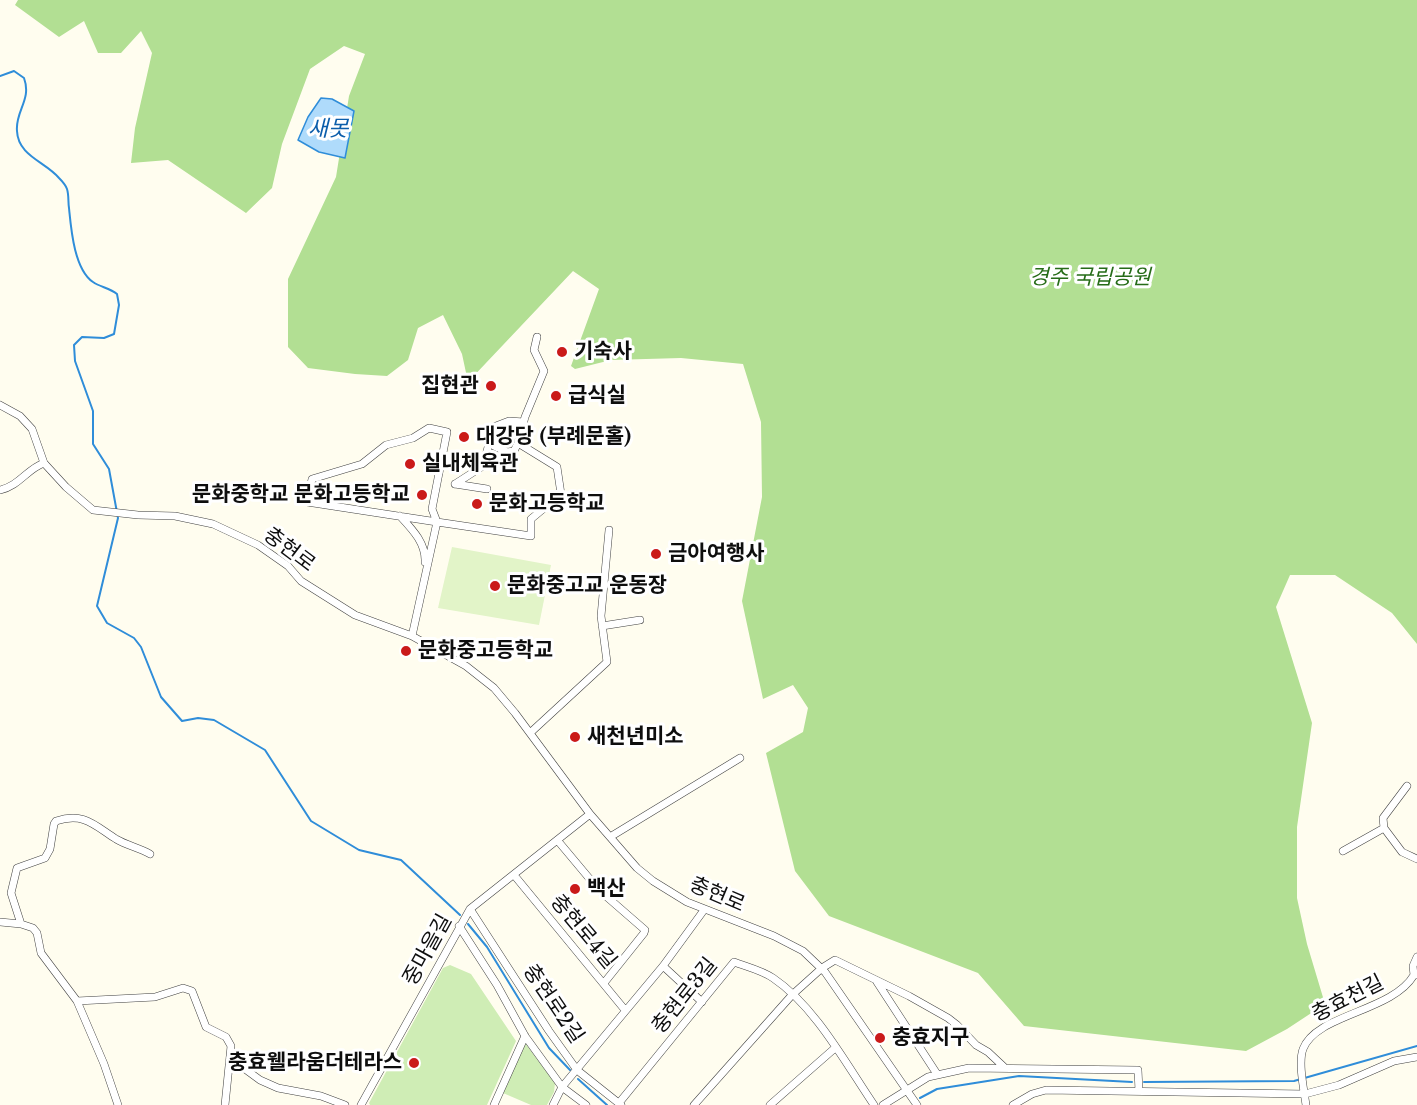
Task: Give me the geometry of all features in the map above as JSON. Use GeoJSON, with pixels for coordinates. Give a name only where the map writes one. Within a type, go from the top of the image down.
{"type":"FeatureCollection","features":[{"type":"Feature","properties":{"kind":"street"},"geometry":{"type":"LineString","coordinates":[[491,436],[494,446],[500,450],[514,451],[544,371],[534,350],[537,337]]}},
{"type":"Feature","properties":{"kind":"street","name":"충현로"},"geometry":{"type":"LineString","coordinates":[[0,405],[20,416],[32,429],[44,463],[66,487],[93,510],[122,514],[175,516],[213,524],[258,545],[288,566],[301,581],[355,615],[412,636],[466,666],[494,688],[590,814],[637,868],[687,902],[790,944],[813,958],[917,1105]]}},
{"type":"Feature","properties":{"kind":"street"},"geometry":{"type":"LineString","coordinates":[[487,489],[454,484],[483,466],[496,426],[509,421],[524,422]]}},
{"type":"Feature","properties":{"kind":"street"},"geometry":{"type":"LineString","coordinates":[[412,636],[437,522],[432,510],[447,432],[429,428],[413,438],[387,445],[362,464],[312,479],[307,502],[437,522],[531,536],[531,519],[561,494],[557,467],[518,443]]}},
{"type":"Feature","properties":{"kind":"street"},"geometry":{"type":"LineString","coordinates":[[0,490],[12,487],[35,466],[44,463]]}},
{"type":"Feature","properties":{"kind":"street"},"geometry":{"type":"LineString","coordinates":[[400,516],[417,533],[425,558],[424,577]]}},
{"type":"Feature","properties":{"kind":"street"},"geometry":{"type":"LineString","coordinates":[[530,733],[607,662],[601,616],[609,530]]}},
{"type":"Feature","properties":{"kind":"street"},"geometry":{"type":"LineString","coordinates":[[602,626],[640,620]]}},
{"type":"Feature","properties":{"kind":"street"},"geometry":{"type":"LineString","coordinates":[[610,837],[740,759]]}},
{"type":"Feature","properties":{"kind":"street"},"geometry":{"type":"LineString","coordinates":[[1407,786],[1383,818],[1384,828],[1402,852],[1417,859]]}},
{"type":"Feature","properties":{"kind":"street","name":"중마을길"},"geometry":{"type":"LineString","coordinates":[[361,1105],[470,909],[590,814]]}},
{"type":"Feature","properties":{"kind":"street"},"geometry":{"type":"LineString","coordinates":[[21,924],[11,893],[17,868],[45,858],[50,849],[56,821],[75,817],[85,819],[117,840],[150,854]]}},
{"type":"Feature","properties":{"kind":"street"},"geometry":{"type":"LineString","coordinates":[[1342,851],[1384,828]]}},
{"type":"Feature","properties":{"kind":"street"},"geometry":{"type":"LineString","coordinates":[[558,841],[599,890],[645,930],[604,983]]}},
{"type":"Feature","properties":{"kind":"street","name":"충현로4길"},"geometry":{"type":"LineString","coordinates":[[514,875],[625,1010]]}},
{"type":"Feature","properties":{"kind":"street","name":"충현로2길"},"geometry":{"type":"LineString","coordinates":[[470,909],[577,1070],[620,1104]]}},
{"type":"Feature","properties":{"kind":"street"},"geometry":{"type":"LineString","coordinates":[[553,1105],[562,1087],[663,966],[704,910]]}},
{"type":"Feature","properties":{"kind":"street"},"geometry":{"type":"LineString","coordinates":[[0,922],[21,924],[33,928],[37,933],[41,953],[77,1001],[104,1064],[118,1105]]}},
{"type":"Feature","properties":{"kind":"street"},"geometry":{"type":"LineString","coordinates":[[459,926],[497,985],[525,1036],[562,1087],[586,1105]]}},
{"type":"Feature","properties":{"kind":"street"},"geometry":{"type":"LineString","coordinates":[[1415,975],[1413,966],[1417,957]]}},
{"type":"Feature","properties":{"kind":"street"},"geometry":{"type":"LineString","coordinates":[[694,1105],[792,995],[822,968],[835,960],[948,1018],[957,1024],[976,1045],[988,1052],[1004,1067]]}},
{"type":"Feature","properties":{"kind":"street","name":"충현로3길"},"geometry":{"type":"LineString","coordinates":[[620,1104],[734,962],[771,977],[806,1008],[874,1105]]}},
{"type":"Feature","properties":{"kind":"street"},"geometry":{"type":"LineString","coordinates":[[663,966],[702,1002]]}},
{"type":"Feature","properties":{"kind":"street","name":"충효천길"},"geometry":{"type":"LineString","coordinates":[[1306,1105],[1302,1051],[1308,1039],[1321,1030],[1402,990],[1415,975]]}},
{"type":"Feature","properties":{"kind":"street"},"geometry":{"type":"LineString","coordinates":[[873,979],[888,996],[937,1074]]}},
{"type":"Feature","properties":{"kind":"street"},"geometry":{"type":"LineString","coordinates":[[77,1001],[155,997],[183,988],[192,991],[206,1027],[226,1037],[231,1046],[225,1105]]}},
{"type":"Feature","properties":{"kind":"street"},"geometry":{"type":"LineString","coordinates":[[494,1105],[525,1036]]}},
{"type":"Feature","properties":{"kind":"street"},"geometry":{"type":"LineString","coordinates":[[770,1105],[835,1048]]}},
{"type":"Feature","properties":{"kind":"street"},"geometry":{"type":"LineString","coordinates":[[230,1058],[260,1080],[278,1088],[321,1095],[345,1105]]}},
{"type":"Feature","properties":{"kind":"street"},"geometry":{"type":"LineString","coordinates":[[1013,1105],[1032,1094],[1046,1090],[1305,1094],[1338,1085],[1394,1062],[1417,1058]]}},
{"type":"Feature","properties":{"kind":"street"},"geometry":{"type":"LineString","coordinates":[[883,1105],[919,1081],[937,1074],[969,1068],[1138,1070],[1139,1091]]}},
{"type":"Feature","properties":{"kind":"green space","name":"경주 국립공원"},"geometry":{"type":"Polygon","coordinates":[[[18,0],[1417,0],[1417,644],[1392,613],[1335,575],[1290,575],[1276,607],[1312,723],[1297,827],[1297,898],[1307,944],[1325,1004],[1287,1029],[1246,1051],[1024,1026],[978,973],[829,916],[795,871],[766,753],[803,732],[808,708],[793,685],[763,699],[742,601],[762,497],[761,422],[743,364],[681,358],[611,360],[575,369],[571,366],[599,289],[573,271],[468,382],[462,354],[443,315],[418,328],[408,360],[387,376],[308,368],[288,347],[288,279],[336,177],[349,96],[365,54],[344,46],[310,69],[282,144],[272,188],[246,213],[168,160],[131,163],[135,128],[152,53],[141,31],[121,53],[98,53],[84,21],[59,37],[15,5],[18,0]]]}},
{"type":"Feature","properties":{"kind":"green space","name":"문화중고교 운동장"},"geometry":{"type":"Polygon","coordinates":[[[452,547],[551,565],[539,625],[438,608],[452,547]]]}},
{"type":"Feature","properties":{"kind":"green space"},"geometry":{"type":"Polygon","coordinates":[[[450,965],[471,974],[516,1041],[487,1105],[370,1105],[369,1103],[443,968],[450,965]]]}},
{"type":"Feature","properties":{"kind":"green space"},"geometry":{"type":"Polygon","coordinates":[[[525,1043],[555,1083],[554,1092],[547,1105],[531,1105],[503,1093],[525,1043]]]}},
{"type":"Feature","properties":{"kind":"water","name":"새못"},"geometry":{"type":"Polygon","coordinates":[[[321,98],[332,99],[354,111],[345,158],[319,152],[298,140],[308,117],[321,98]]]}},
{"type":"Feature","properties":{"kind":"waterway"},"geometry":{"type":"LineString","coordinates":[[0,76],[14,71],[24,78],[26,93],[17,124],[22,147],[54,172],[66,188],[75,248],[87,276],[96,284],[117,294],[119,305],[114,334],[104,338],[82,337],[74,345],[75,361],[93,411],[93,444],[109,469],[118,518],[97,606],[107,623],[134,638],[141,647],[161,697],[182,721],[198,718],[214,720],[265,750],[311,821],[359,850],[401,860],[460,915]]}},
{"type":"Feature","properties":{"kind":"waterway"},"geometry":{"type":"LineString","coordinates":[[468,924],[487,947],[549,1048],[570,1070]]}},
{"type":"Feature","properties":{"kind":"waterway"},"geometry":{"type":"LineString","coordinates":[[1144,1082],[1294,1081],[1417,1046]]}},
{"type":"Feature","properties":{"kind":"waterway"},"geometry":{"type":"LineString","coordinates":[[920,1098],[937,1089],[1019,1076],[1132,1082]]}},
{"type":"Feature","properties":{"kind":"waterway"},"geometry":{"type":"LineString","coordinates":[[578,1079],[607,1105]]}},
{"type":"Feature","properties":{"kind":"place","name":"기숙사"},"geometry":{"type":"Point","coordinates":[562,352]}},
{"type":"Feature","properties":{"kind":"place","name":"집현관"},"geometry":{"type":"Point","coordinates":[491,386]}},
{"type":"Feature","properties":{"kind":"place","name":"급식실"},"geometry":{"type":"Point","coordinates":[556,396]}},
{"type":"Feature","properties":{"kind":"place","name":"대강당 (부례문홀)"},"geometry":{"type":"Point","coordinates":[464,437]}},
{"type":"Feature","properties":{"kind":"place","name":"실내체육관"},"geometry":{"type":"Point","coordinates":[410,464]}},
{"type":"Feature","properties":{"kind":"place","name":"문화중학교 문화고등학교"},"geometry":{"type":"Point","coordinates":[422,495]}},
{"type":"Feature","properties":{"kind":"place","name":"문화고등학교"},"geometry":{"type":"Point","coordinates":[477,504]}},
{"type":"Feature","properties":{"kind":"place","name":"금아여행사"},"geometry":{"type":"Point","coordinates":[656,554]}},
{"type":"Feature","properties":{"kind":"place","name":"문화중고교 운동장"},"geometry":{"type":"Point","coordinates":[495,586]}},
{"type":"Feature","properties":{"kind":"place","name":"문화중고등학교"},"geometry":{"type":"Point","coordinates":[406,651]}},
{"type":"Feature","properties":{"kind":"place","name":"새천년미소"},"geometry":{"type":"Point","coordinates":[575,737]}},
{"type":"Feature","properties":{"kind":"place","name":"백산"},"geometry":{"type":"Point","coordinates":[575,889]}},
{"type":"Feature","properties":{"kind":"place","name":"충효지구"},"geometry":{"type":"Point","coordinates":[880,1038]}},
{"type":"Feature","properties":{"kind":"place","name":"충효웰라움더테라스"},"geometry":{"type":"Point","coordinates":[414,1063]}}]}
